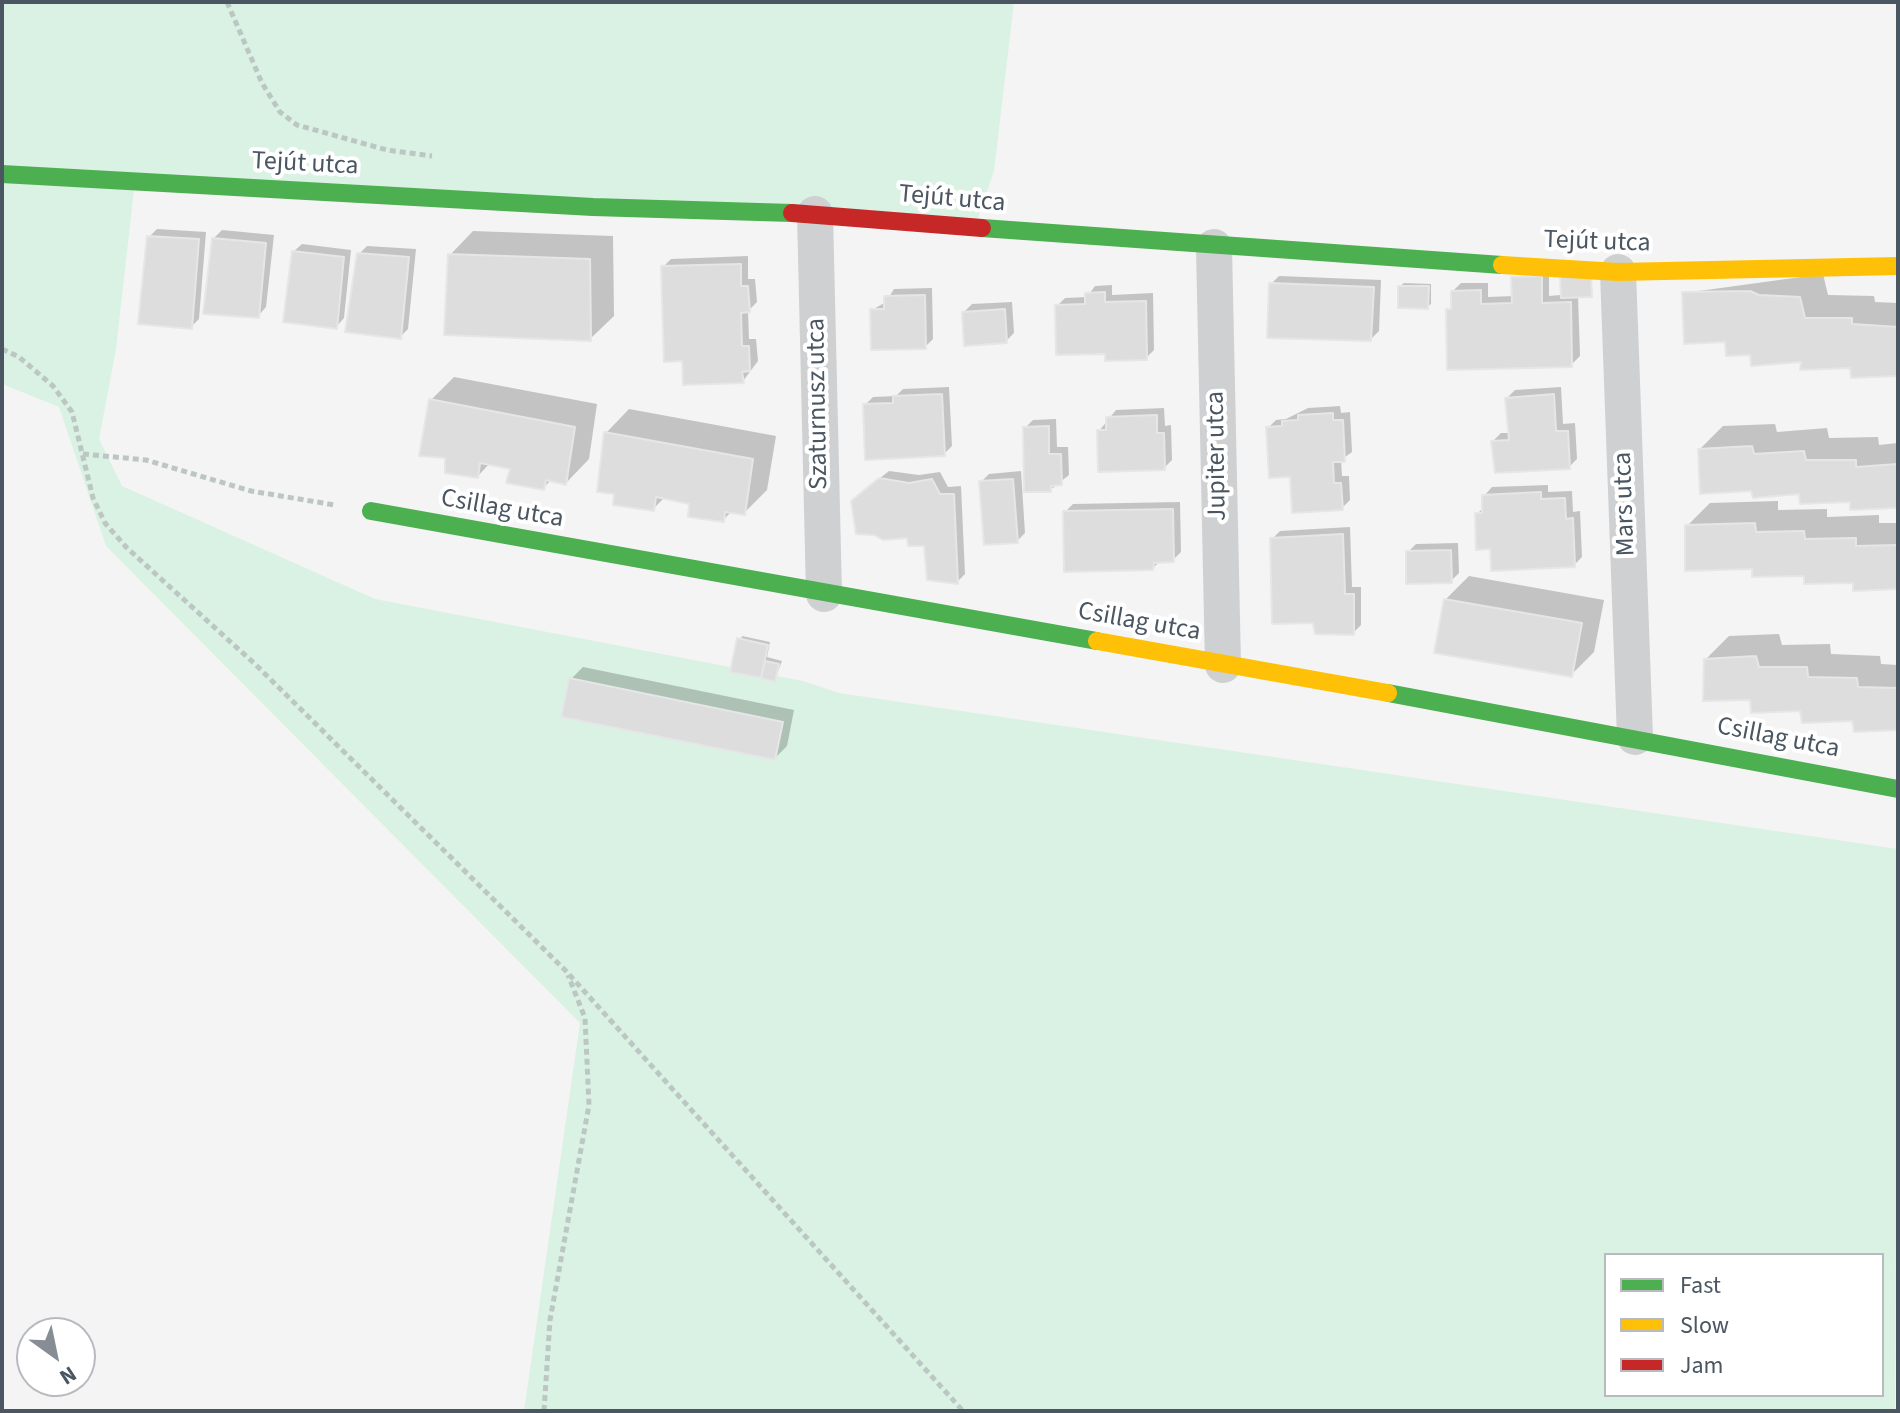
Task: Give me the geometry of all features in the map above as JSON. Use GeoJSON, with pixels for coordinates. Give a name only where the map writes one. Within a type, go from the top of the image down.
{"type":"FeatureCollection","features":[{"type":"Feature","properties":{"kind":"street","name":"Tejút utca"},"geometry":{"type":"LineString","coordinates":[[2,174],[593,207],[815,214],[1214,247],[1618,272],[1898,266]]}},
{"type":"Feature","properties":{"kind":"street","name":"Szaturnusz utca"},"geometry":{"type":"LineString","coordinates":[[815,214],[824,594]]}},
{"type":"Feature","properties":{"kind":"street","name":"Jupiter utca"},"geometry":{"type":"LineString","coordinates":[[1214,247],[1223,665]]}},
{"type":"Feature","properties":{"kind":"street","name":"Mars utca"},"geometry":{"type":"LineString","coordinates":[[1618,272],[1635,737]]}},
{"type":"Feature","properties":{"kind":"street","name":"Csillag utca"},"geometry":{"type":"LineString","coordinates":[[371,511],[1635,737],[1898,789]]}},
{"type":"Feature","properties":{"kind":"path"},"geometry":{"type":"LineString","coordinates":[[227,2],[262,83],[280,112],[297,125],[387,150],[443,158]]}},
{"type":"Feature","properties":{"kind":"path"},"geometry":{"type":"LineString","coordinates":[[2,349],[19,357],[53,386],[72,412],[93,498],[105,523],[127,548],[256,665],[566,971],[963,1411]]}},
{"type":"Feature","properties":{"kind":"path"},"geometry":{"type":"LineString","coordinates":[[83,454],[146,460],[251,491],[371,511]]}},
{"type":"Feature","properties":{"kind":"path"},"geometry":{"type":"LineString","coordinates":[[544,1411],[550,1320],[589,1105],[585,1018],[566,971]]}},
{"type":"Feature","properties":{"kind":"green space"},"geometry":{"type":"Polygon","coordinates":[[[2,2],[1014,2],[994,171],[975,228],[135,181],[116,349],[99,439],[122,486],[375,599],[803,681],[839,693],[1898,849],[1895,1411],[524,1411],[580,1023],[106,546],[59,407],[2,384],[2,2]]]}},
{"type":"Feature","properties":{"kind":"building"},"geometry":{"type":"Polygon","coordinates":[[[147,236],[199,239],[192,329],[138,324],[147,236]]]}},
{"type":"Feature","properties":{"kind":"building"},"geometry":{"type":"Polygon","coordinates":[[[212,238],[266,243],[259,318],[203,314],[212,238]]]}},
{"type":"Feature","properties":{"kind":"building"},"geometry":{"type":"Polygon","coordinates":[[[292,251],[344,257],[337,329],[283,322],[292,251]]]}},
{"type":"Feature","properties":{"kind":"building"},"geometry":{"type":"Polygon","coordinates":[[[357,253],[409,257],[401,339],[345,332],[357,253]]]}},
{"type":"Feature","properties":{"kind":"building"},"geometry":{"type":"Polygon","coordinates":[[[448,254],[590,259],[591,341],[444,335],[448,254]]]}},
{"type":"Feature","properties":{"kind":"building"},"geometry":{"type":"Polygon","coordinates":[[[741,264],[741,286],[748,286],[750,312],[741,313],[742,346],[749,346],[750,371],[742,372],[744,383],[683,385],[682,361],[664,362],[661,266],[741,264]]]}},
{"type":"Feature","properties":{"kind":"building"},"geometry":{"type":"Polygon","coordinates":[[[1542,276],[1542,303],[1571,302],[1572,367],[1447,370],[1446,309],[1451,309],[1451,291],[1481,290],[1481,304],[1512,303],[1511,277],[1542,276]]]}},
{"type":"Feature","properties":{"kind":"building"},"geometry":{"type":"Polygon","coordinates":[[[1560,276],[1591,276],[1592,297],[1561,298],[1560,276]]]}},
{"type":"Feature","properties":{"kind":"building"},"geometry":{"type":"Polygon","coordinates":[[[1269,283],[1374,287],[1371,341],[1267,338],[1269,283]]]}},
{"type":"Feature","properties":{"kind":"building"},"geometry":{"type":"Polygon","coordinates":[[[1398,286],[1429,286],[1428,309],[1398,308],[1398,286]]]}},
{"type":"Feature","properties":{"kind":"building"},"geometry":{"type":"Polygon","coordinates":[[[1750,291],[1759,295],[1800,297],[1805,318],[1852,318],[1852,324],[1898,327],[1898,376],[1851,378],[1850,368],[1800,370],[1801,362],[1751,366],[1750,355],[1726,356],[1725,342],[1684,344],[1682,292],[1750,291]]]}},
{"type":"Feature","properties":{"kind":"building"},"geometry":{"type":"Polygon","coordinates":[[[1105,292],[1105,302],[1146,301],[1147,360],[1105,361],[1105,354],[1056,355],[1055,305],[1085,304],[1085,293],[1105,292]]]}},
{"type":"Feature","properties":{"kind":"building"},"geometry":{"type":"Polygon","coordinates":[[[925,295],[926,349],[871,350],[870,309],[884,309],[884,296],[925,295]]]}},
{"type":"Feature","properties":{"kind":"building"},"geometry":{"type":"Polygon","coordinates":[[[1005,309],[1007,343],[964,346],[962,312],[1005,309]]]}},
{"type":"Feature","properties":{"kind":"building"},"geometry":{"type":"Polygon","coordinates":[[[942,394],[945,456],[865,460],[863,404],[893,403],[893,396],[942,394]]]}},
{"type":"Feature","properties":{"kind":"building"},"geometry":{"type":"Polygon","coordinates":[[[1554,394],[1556,431],[1568,431],[1570,469],[1495,473],[1491,441],[1509,440],[1505,398],[1554,394]]]}},
{"type":"Feature","properties":{"kind":"building"},"geometry":{"type":"Polygon","coordinates":[[[429,399],[575,427],[566,485],[546,480],[544,490],[506,483],[510,469],[480,463],[478,478],[445,473],[445,458],[419,456],[429,399]]]}},
{"type":"Feature","properties":{"kind":"building"},"geometry":{"type":"Polygon","coordinates":[[[1333,413],[1333,420],[1343,420],[1345,462],[1333,462],[1334,483],[1341,483],[1343,510],[1292,513],[1290,477],[1269,478],[1266,427],[1282,426],[1282,421],[1298,420],[1298,415],[1333,413]]]}},
{"type":"Feature","properties":{"kind":"building"},"geometry":{"type":"Polygon","coordinates":[[[1157,415],[1157,433],[1164,433],[1165,470],[1098,472],[1097,430],[1106,430],[1106,417],[1157,415]]]}},
{"type":"Feature","properties":{"kind":"building"},"geometry":{"type":"Polygon","coordinates":[[[1049,426],[1049,454],[1061,454],[1062,485],[1051,486],[1051,492],[1024,492],[1023,427],[1049,426]]]}},
{"type":"Feature","properties":{"kind":"building"},"geometry":{"type":"Polygon","coordinates":[[[604,432],[753,459],[745,515],[725,512],[724,522],[688,517],[689,504],[656,497],[654,511],[613,505],[614,494],[597,492],[604,432]]]}},
{"type":"Feature","properties":{"kind":"building"},"geometry":{"type":"Polygon","coordinates":[[[1752,446],[1754,454],[1804,451],[1806,460],[1856,460],[1856,467],[1898,464],[1898,508],[1850,510],[1850,502],[1800,504],[1799,494],[1753,498],[1751,491],[1700,494],[1698,449],[1752,446]]]}},
{"type":"Feature","properties":{"kind":"building"},"geometry":{"type":"Polygon","coordinates":[[[879,478],[909,483],[932,479],[940,494],[954,494],[958,584],[927,580],[924,546],[908,546],[907,538],[883,540],[874,535],[856,534],[851,501],[879,478]]]}},
{"type":"Feature","properties":{"kind":"building"},"geometry":{"type":"Polygon","coordinates":[[[1013,479],[1018,543],[984,545],[979,481],[1013,479]]]}},
{"type":"Feature","properties":{"kind":"building"},"geometry":{"type":"Polygon","coordinates":[[[1541,492],[1541,499],[1565,498],[1566,519],[1573,518],[1575,567],[1491,571],[1490,549],[1476,550],[1475,513],[1482,513],[1482,495],[1541,492]]]}},
{"type":"Feature","properties":{"kind":"building"},"geometry":{"type":"Polygon","coordinates":[[[1173,509],[1174,562],[1154,563],[1153,570],[1064,572],[1063,511],[1173,509]]]}},
{"type":"Feature","properties":{"kind":"building"},"geometry":{"type":"Polygon","coordinates":[[[1755,523],[1756,532],[1804,531],[1805,539],[1856,538],[1856,546],[1898,545],[1898,589],[1853,591],[1853,583],[1804,584],[1804,576],[1752,577],[1752,569],[1685,571],[1685,525],[1755,523]]]}},
{"type":"Feature","properties":{"kind":"building"},"geometry":{"type":"Polygon","coordinates":[[[1343,534],[1345,594],[1354,594],[1354,635],[1315,634],[1313,623],[1272,624],[1270,538],[1343,534]]]}},
{"type":"Feature","properties":{"kind":"building"},"geometry":{"type":"Polygon","coordinates":[[[1451,550],[1452,583],[1406,584],[1406,551],[1451,550]]]}},
{"type":"Feature","properties":{"kind":"building"},"geometry":{"type":"Polygon","coordinates":[[[1444,599],[1582,623],[1572,677],[1434,653],[1444,599]]]}},
{"type":"Feature","properties":{"kind":"building"},"geometry":{"type":"Polygon","coordinates":[[[737,638],[768,645],[761,678],[730,672],[737,638]]]}},
{"type":"Feature","properties":{"kind":"building"},"geometry":{"type":"Polygon","coordinates":[[[1756,656],[1759,667],[1807,667],[1808,677],[1857,678],[1858,687],[1898,688],[1898,730],[1854,732],[1852,721],[1802,723],[1800,711],[1751,713],[1750,700],[1703,701],[1704,659],[1756,656]]]}},
{"type":"Feature","properties":{"kind":"building"},"geometry":{"type":"Polygon","coordinates":[[[765,661],[779,664],[775,682],[761,678],[765,661]]]}},
{"type":"Feature","properties":{"kind":"building"},"geometry":{"type":"Polygon","coordinates":[[[569,678],[783,722],[775,760],[561,717],[569,678]]]}},
{"type":"Feature","properties":{"kind":"traffic: fast"},"geometry":{"type":"LineString","coordinates":[[2,174],[593,207],[792,213]]}},
{"type":"Feature","properties":{"kind":"traffic: fast"},"geometry":{"type":"LineString","coordinates":[[982,228],[1502,265]]}},
{"type":"Feature","properties":{"kind":"traffic: fast"},"geometry":{"type":"LineString","coordinates":[[371,511],[1097,641]]}},
{"type":"Feature","properties":{"kind":"traffic: fast"},"geometry":{"type":"LineString","coordinates":[[1388,693],[1898,789]]}},
{"type":"Feature","properties":{"kind":"traffic: slow"},"geometry":{"type":"LineString","coordinates":[[1502,265],[1618,272],[1898,266]]}},
{"type":"Feature","properties":{"kind":"traffic: slow"},"geometry":{"type":"LineString","coordinates":[[1097,641],[1388,693]]}},
{"type":"Feature","properties":{"kind":"traffic: jam"},"geometry":{"type":"LineString","coordinates":[[792,213],[982,228]]}}]}
